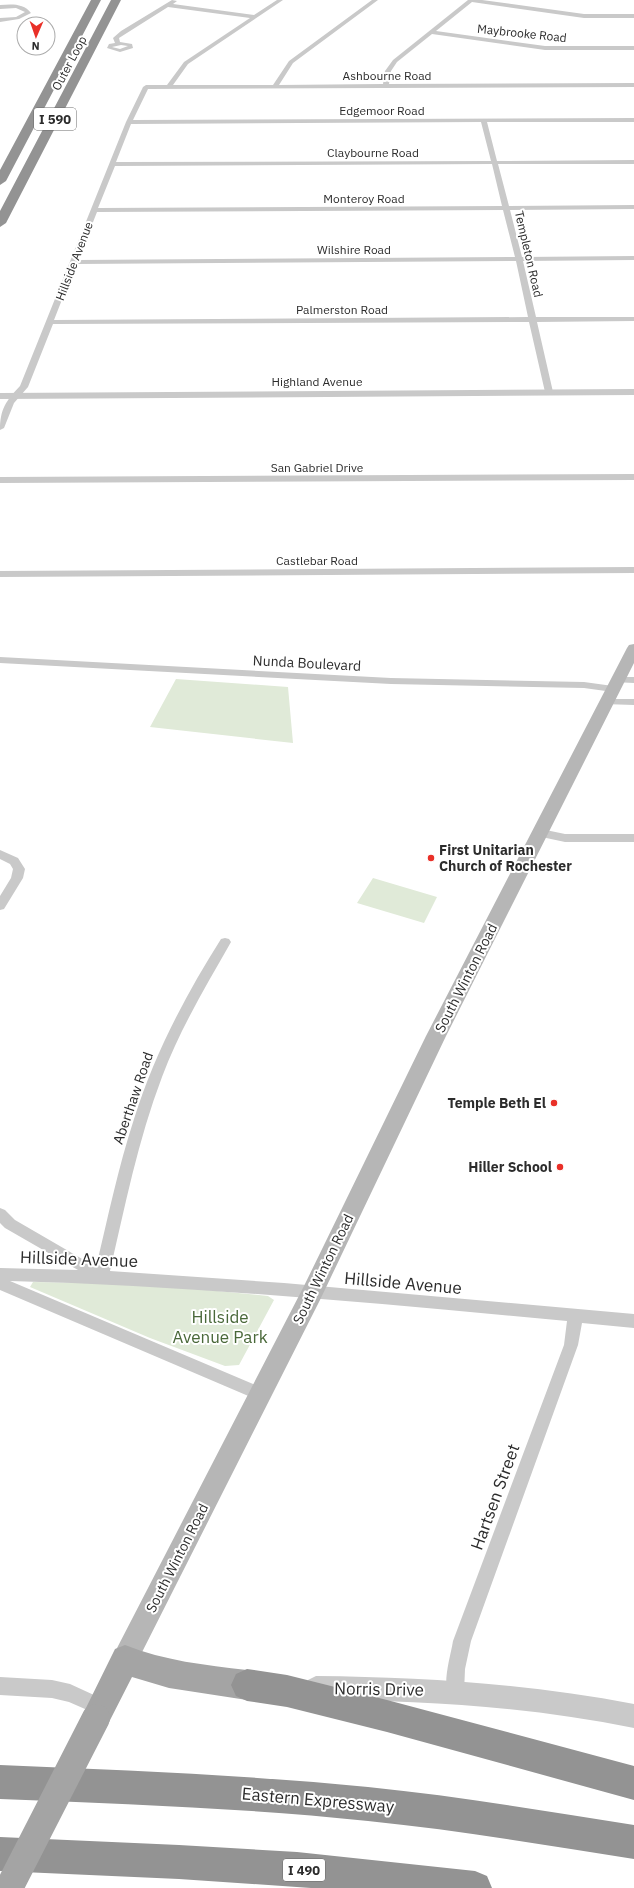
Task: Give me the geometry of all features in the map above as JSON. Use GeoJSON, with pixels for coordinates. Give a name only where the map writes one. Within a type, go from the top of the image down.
{"type":"FeatureCollection","features":[{"type":"Feature","properties":{"kind":"highway","name":"Outer Loop"},"geometry":{"type":"LineString","coordinates":[[0,181],[96,0]]}},
{"type":"Feature","properties":{"kind":"highway","name":"Outer Loop"},"geometry":{"type":"LineString","coordinates":[[0,223],[116,0]]}},
{"type":"Feature","properties":{"kind":"highway"},"geometry":{"type":"LineString","coordinates":[[247,1685],[288,1692],[380,1714],[634,1783]]}},
{"type":"Feature","properties":{"kind":"highway","name":"Eastern Expressway"},"geometry":{"type":"LineString","coordinates":[[0,1782],[160,1788],[326,1800],[454,1815],[634,1842]]}},
{"type":"Feature","properties":{"kind":"highway","name":"I 490"},"geometry":{"type":"LineString","coordinates":[[0,1854],[139,1859],[259,1866],[373,1876],[474,1888]]}},
{"type":"Feature","properties":{"kind":"main road","name":"South Winton Road"},"geometry":{"type":"LineString","coordinates":[[9,1888],[312,1292],[436,1036],[618,688],[634,648]]}},
{"type":"Feature","properties":{"kind":"main road","name":"Norris Drive"},"geometry":{"type":"LineString","coordinates":[[125,1659],[146,1668],[172,1674],[247,1685]]}},
{"type":"Feature","properties":{"kind":"street"},"geometry":{"type":"LineString","coordinates":[[118,43],[116,38],[123,32],[176,0]]}},
{"type":"Feature","properties":{"kind":"street"},"geometry":{"type":"LineString","coordinates":[[169,86],[186,63],[280,0]]}},
{"type":"Feature","properties":{"kind":"street"},"geometry":{"type":"LineString","coordinates":[[275,86],[292,62],[375,0]]}},
{"type":"Feature","properties":{"kind":"street"},"geometry":{"type":"LineString","coordinates":[[386,86],[388,71],[395,61],[471,0],[584,16],[634,16]]}},
{"type":"Feature","properties":{"kind":"street"},"geometry":{"type":"LineString","coordinates":[[168,5],[254,17]]}},
{"type":"Feature","properties":{"kind":"street"},"geometry":{"type":"LineString","coordinates":[[0,6],[20,7],[28,10],[28,13],[17,18],[1,21]]}},
{"type":"Feature","properties":{"kind":"street","name":"Maybrooke Road"},"geometry":{"type":"LineString","coordinates":[[432,32],[545,48],[634,48]]}},
{"type":"Feature","properties":{"kind":"street","name":"Ashbourne Road"},"geometry":{"type":"LineString","coordinates":[[143,91],[146,87],[169,86],[634,85]]}},
{"type":"Feature","properties":{"kind":"street","name":"Hillside Avenue"},"geometry":{"type":"LineString","coordinates":[[0,428],[10,402],[24,387],[129,122],[143,91]]}},
{"type":"Feature","properties":{"kind":"street","name":"Edgemoor Road"},"geometry":{"type":"LineString","coordinates":[[129,122],[634,120]]}},
{"type":"Feature","properties":{"kind":"street","name":"Templeton Road"},"geometry":{"type":"LineString","coordinates":[[484,121],[519,259],[549,392]]}},
{"type":"Feature","properties":{"kind":"street","name":"Claybourne Road"},"geometry":{"type":"LineString","coordinates":[[113,164],[634,162]]}},
{"type":"Feature","properties":{"kind":"street","name":"Monteroy Road"},"geometry":{"type":"LineString","coordinates":[[94,210],[634,207]]}},
{"type":"Feature","properties":{"kind":"street","name":"Wilshire Road"},"geometry":{"type":"LineString","coordinates":[[74,262],[634,258]]}},
{"type":"Feature","properties":{"kind":"street","name":"Palmerston Road"},"geometry":{"type":"LineString","coordinates":[[50,322],[634,319]]}},
{"type":"Feature","properties":{"kind":"street","name":"Highland Avenue"},"geometry":{"type":"LineString","coordinates":[[0,396],[634,392]]}},
{"type":"Feature","properties":{"kind":"street","name":"San Gabriel Drive"},"geometry":{"type":"LineString","coordinates":[[0,480],[634,477]]}},
{"type":"Feature","properties":{"kind":"street","name":"Castlebar Road"},"geometry":{"type":"LineString","coordinates":[[0,574],[634,570]]}},
{"type":"Feature","properties":{"kind":"street","name":"Nunda Boulevard"},"geometry":{"type":"LineString","coordinates":[[0,660],[391,681],[584,685],[618,688],[634,702]]}},
{"type":"Feature","properties":{"kind":"street"},"geometry":{"type":"LineString","coordinates":[[541,833],[565,838],[634,838]]}},
{"type":"Feature","properties":{"kind":"street"},"geometry":{"type":"LineString","coordinates":[[0,854],[14,861],[19,869],[17,878],[0,906]]}},
{"type":"Feature","properties":{"kind":"street","name":"Aberthaw Road"},"geometry":{"type":"LineString","coordinates":[[101,1277],[129,1160],[148,1097],[170,1041],[202,978],[225,942]]}},
{"type":"Feature","properties":{"kind":"street"},"geometry":{"type":"LineString","coordinates":[[0,1214],[10,1224],[59,1251],[101,1277]]}},
{"type":"Feature","properties":{"kind":"street","name":"Hillside Avenue"},"geometry":{"type":"LineString","coordinates":[[0,1274],[101,1277],[284,1289],[634,1321]]}},
{"type":"Feature","properties":{"kind":"street"},"geometry":{"type":"LineString","coordinates":[[0,1283],[260,1394]]}},
{"type":"Feature","properties":{"kind":"street","name":"Hartsen Street"},"geometry":{"type":"LineString","coordinates":[[455,1693],[458,1660],[462,1641],[571,1344],[575,1316]]}},
{"type":"Feature","properties":{"kind":"street","name":"Norris Drive"},"geometry":{"type":"LineString","coordinates":[[247,1685],[290,1688],[397,1688],[561,1704],[634,1716]]}},
{"type":"Feature","properties":{"kind":"street"},"geometry":{"type":"LineString","coordinates":[[0,1686],[52,1689],[70,1693],[98,1712]]}},
{"type":"Feature","properties":{"kind":"green space"},"geometry":{"type":"Polygon","coordinates":[[[176,679],[288,687],[293,743],[150,727],[176,679]]]}},
{"type":"Feature","properties":{"kind":"green space"},"geometry":{"type":"Polygon","coordinates":[[[373,878],[437,897],[424,923],[357,903],[373,878]]]}},
{"type":"Feature","properties":{"kind":"green space","name":"Hillside Avenue Park"},"geometry":{"type":"Polygon","coordinates":[[[33,1282],[146,1284],[268,1296],[274,1300],[239,1365],[225,1366],[150,1338],[30,1287],[33,1282]]]}},
{"type":"Feature","properties":{"kind":"place","name":"First Unitarian Church of Rochester"},"geometry":{"type":"Point","coordinates":[431,858]}},
{"type":"Feature","properties":{"kind":"place","name":"Temple Beth El"},"geometry":{"type":"Point","coordinates":[554,1103]}},
{"type":"Feature","properties":{"kind":"place","name":"Hiller School"},"geometry":{"type":"Point","coordinates":[560,1167]}}]}
